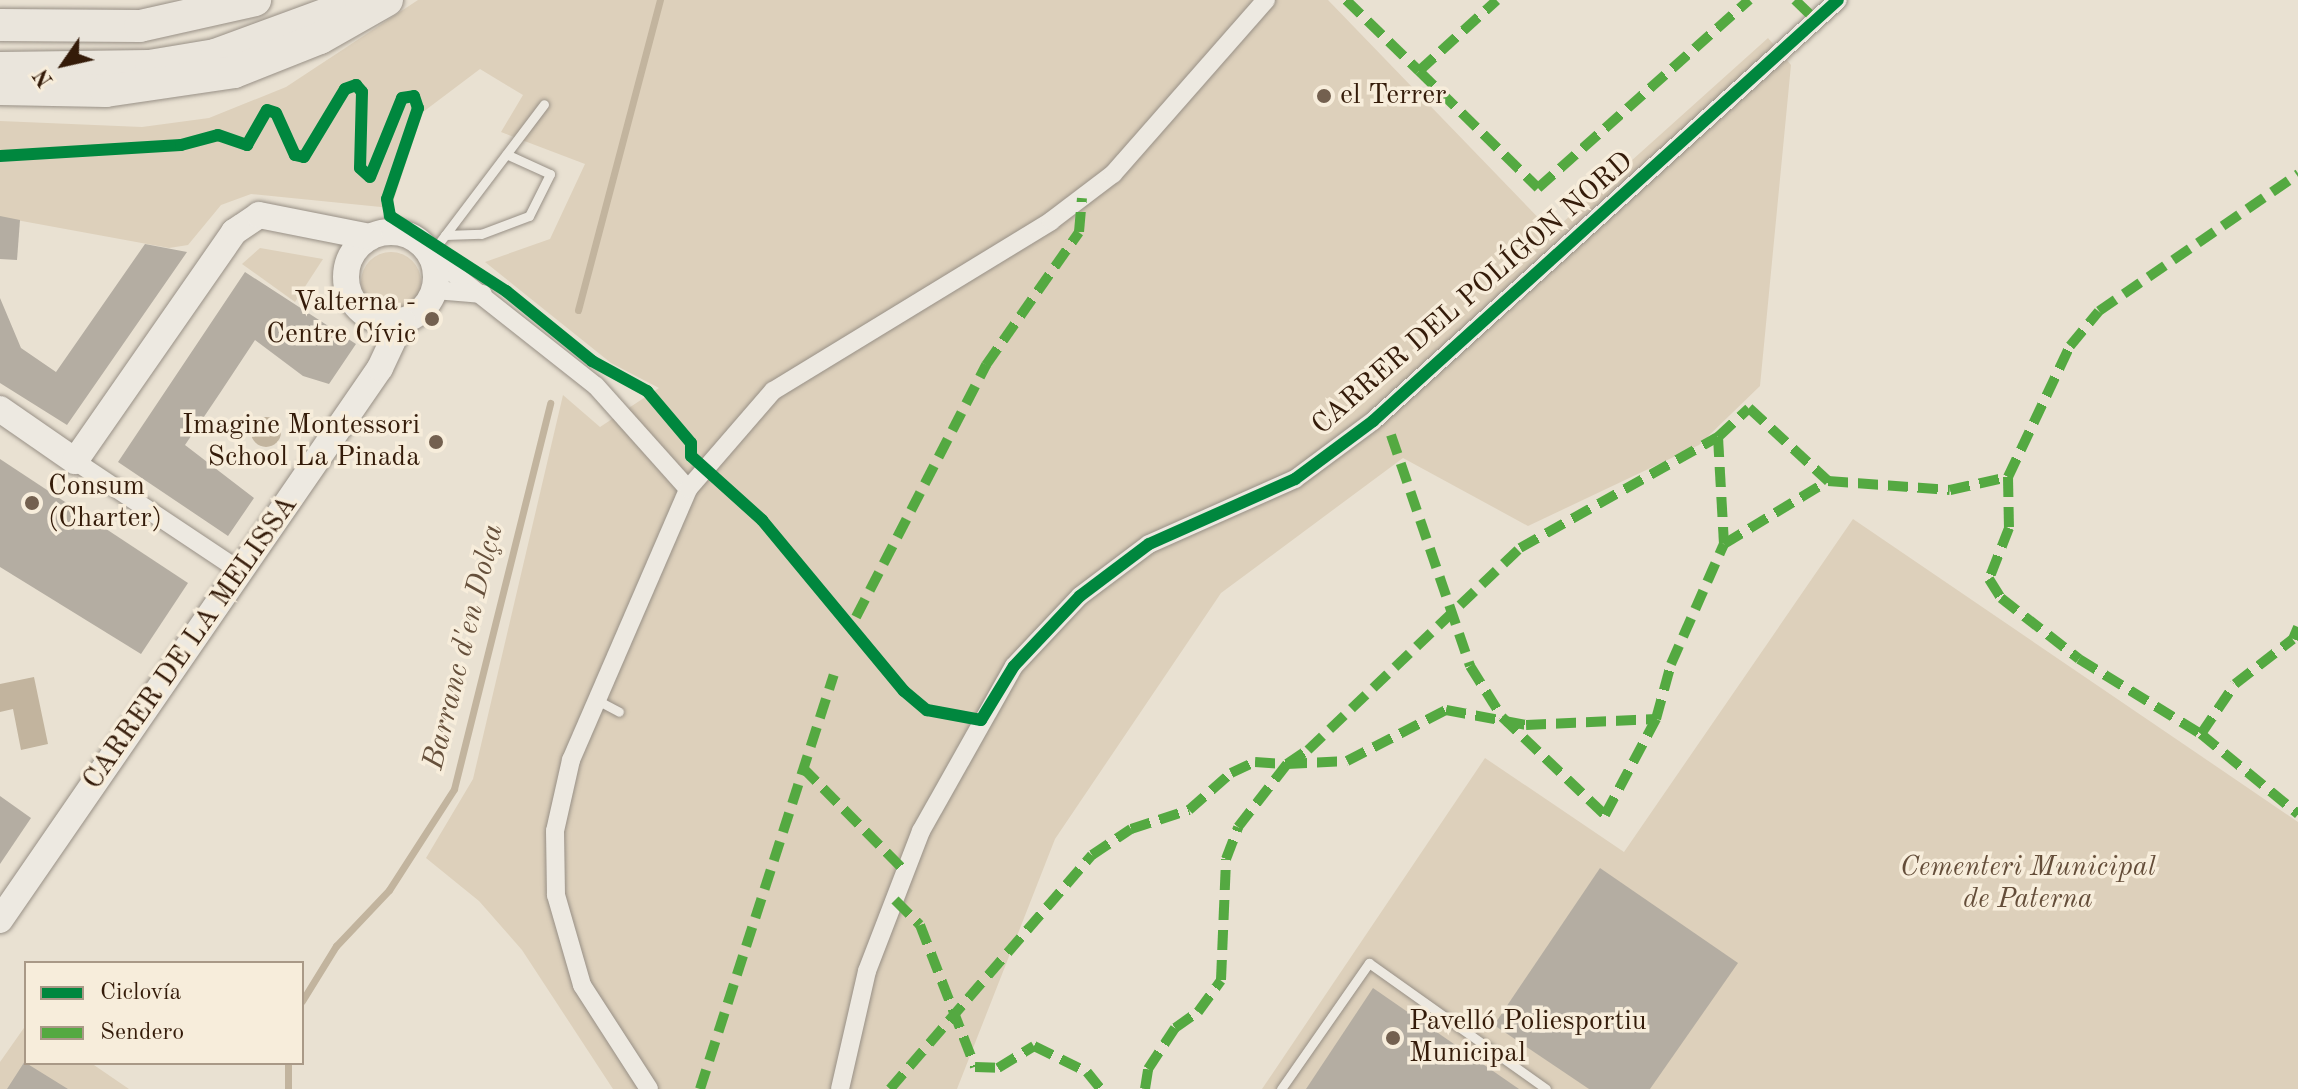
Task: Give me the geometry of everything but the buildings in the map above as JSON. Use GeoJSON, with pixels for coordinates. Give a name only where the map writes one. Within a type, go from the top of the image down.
{"type":"FeatureCollection","features":[{"type":"Feature","properties":{"kind":"highway"},"geometry":{"type":"LineString","coordinates":[[0,25],[140,26],[255,0]]}},
{"type":"Feature","properties":{"kind":"highway"},"geometry":{"type":"LineString","coordinates":[[0,89],[106,91],[234,72],[320,38],[387,0]]}},
{"type":"Feature","properties":{"kind":"main road"},"geometry":{"type":"LineString","coordinates":[[0,66],[149,64],[215,53],[359,0]]}},
{"type":"Feature","properties":{"kind":"street"},"geometry":{"type":"LineString","coordinates":[[649,1089],[582,985],[556,895],[555,831],[571,760],[688,489],[773,391],[1051,221],[1113,174],[1266,0]]}},
{"type":"Feature","properties":{"kind":"street","name":"CARRER DEL POLÍGON NORD"},"geometry":{"type":"LineString","coordinates":[[840,1089],[867,971],[921,831],[1014,666],[1080,596],[1149,544],[1295,479],[1373,421],[1838,0]]}},
{"type":"Feature","properties":{"kind":"street"},"geometry":{"type":"LineString","coordinates":[[75,461],[234,232],[259,215],[370,237],[397,232],[438,245],[483,294],[596,386],[688,489]]}},
{"type":"Feature","properties":{"kind":"street"},"geometry":{"type":"LineString","coordinates":[[370,237],[350,257],[346,286],[373,319],[402,321],[423,310],[435,290],[438,245]]}},
{"type":"Feature","properties":{"kind":"street"},"geometry":{"type":"LineString","coordinates":[[435,290],[483,294]]}},
{"type":"Feature","properties":{"kind":"street","name":"CARRER DE LA MELISSA"},"geometry":{"type":"LineString","coordinates":[[0,920],[380,368],[402,321]]}},
{"type":"Feature","properties":{"kind":"street"},"geometry":{"type":"LineString","coordinates":[[0,409],[240,571]]}},
{"type":"Feature","properties":{"kind":"lane"},"geometry":{"type":"LineString","coordinates":[[438,245],[544,104]]}},
{"type":"Feature","properties":{"kind":"lane"},"geometry":{"type":"LineString","coordinates":[[438,245],[481,234],[529,216],[550,174],[506,154]]}},
{"type":"Feature","properties":{"kind":"lane"},"geometry":{"type":"LineString","coordinates":[[595,699],[619,712]]}},
{"type":"Feature","properties":{"kind":"lane"},"geometry":{"type":"LineString","coordinates":[[1281,1089],[1369,963],[1546,1089]]}},
{"type":"Feature","properties":{"kind":"green space"},"geometry":{"type":"Polygon","coordinates":[[[418,0],[1328,0],[1552,232],[1768,38],[1791,65],[1760,386],[1699,445],[1528,526],[1403,458],[1221,593],[1055,839],[957,1089],[613,1089],[522,950],[479,901],[426,858],[473,779],[563,395],[600,427],[659,388],[611,363],[485,262],[550,239],[585,164],[501,132],[523,95],[480,69],[423,112],[391,208],[251,194],[221,205],[188,245],[169,248],[0,217],[0,121],[142,127],[209,118],[286,87],[418,0]]]}},
{"type":"Feature","properties":{"kind":"green space"},"geometry":{"type":"Polygon","coordinates":[[[260,248],[323,259],[295,302],[242,264],[260,248]]]}},
{"type":"Feature","properties":{"kind":"green space"},"geometry":{"type":"Polygon","coordinates":[[[391,252],[412,261],[421,282],[412,303],[391,312],[370,303],[361,282],[370,261],[391,252]]]}},
{"type":"Feature","properties":{"kind":"green space","name":"Cementeri Municipal de Paterna"},"geometry":{"type":"Polygon","coordinates":[[[1853,519],[2298,822],[2298,1089],[1262,1089],[1485,758],[1624,852],[1853,519]]]}},
{"type":"Feature","properties":{"kind":"green space"},"geometry":{"type":"Polygon","coordinates":[[[24,1028],[24,1065],[94,1065],[129,1089],[0,1089],[0,1062],[24,1028]]]}},
{"type":"Feature","properties":{"kind":"shaded area"},"geometry":{"type":"Polygon","coordinates":[[[266,417],[272,418],[280,426],[280,438],[272,446],[266,447],[260,446],[252,438],[251,432],[252,426],[260,418],[266,417]]]}},
{"type":"Feature","properties":{"kind":"shaded area"},"geometry":{"type":"Polygon","coordinates":[[[34,677],[48,744],[21,750],[13,709],[0,712],[0,684],[34,677]]]}},
{"type":"Feature","properties":{"kind":"waterway","name":"Barranc d'en Dolça"},"geometry":{"type":"LineString","coordinates":[[578,310],[660,0]]}},
{"type":"Feature","properties":{"kind":"waterway","name":"Barranc d'en Dolça"},"geometry":{"type":"LineString","coordinates":[[304,998],[336,946],[389,890],[454,789],[550,403]]}},
{"type":"Feature","properties":{"kind":"waterway","name":"Barranc d'en Dolça"},"geometry":{"type":"LineString","coordinates":[[288,1065],[288,1089]]}},
{"type":"Feature","properties":{"kind":"marked path"},"geometry":{"type":"LineString","coordinates":[[1346,0],[1419,71],[1497,0]]}},
{"type":"Feature","properties":{"kind":"marked path"},"geometry":{"type":"LineString","coordinates":[[1419,71],[1538,188],[1749,0]]}},
{"type":"Feature","properties":{"kind":"marked path"},"geometry":{"type":"LineString","coordinates":[[1795,0],[1816,20]]}},
{"type":"Feature","properties":{"kind":"marked path"},"geometry":{"type":"LineString","coordinates":[[890,1089],[1092,855],[1131,829],[1189,810],[1231,773],[1255,762],[1287,764],[1308,750],[1520,548],[1718,437],[1749,408],[1828,481],[1950,490],[2008,477],[2070,346],[2099,311],[2298,174]]}},
{"type":"Feature","properties":{"kind":"marked path"},"geometry":{"type":"LineString","coordinates":[[856,617],[986,365],[1079,232],[1082,198]]}},
{"type":"Feature","properties":{"kind":"marked path"},"geometry":{"type":"LineString","coordinates":[[1391,435],[1470,666],[1502,717],[1605,815],[1656,719],[1671,664],[1724,544],[1828,481]]}},
{"type":"Feature","properties":{"kind":"marked path"},"geometry":{"type":"LineString","coordinates":[[1718,437],[1724,544]]}},
{"type":"Feature","properties":{"kind":"marked path"},"geometry":{"type":"LineString","coordinates":[[2008,477],[2009,528],[1989,579],[2001,598],[2079,659],[2201,734],[2298,814]]}},
{"type":"Feature","properties":{"kind":"marked path"},"geometry":{"type":"LineString","coordinates":[[2201,734],[2235,684],[2293,639],[2298,627]]}},
{"type":"Feature","properties":{"kind":"marked path"},"geometry":{"type":"LineString","coordinates":[[700,1089],[834,675]]}},
{"type":"Feature","properties":{"kind":"marked path"},"geometry":{"type":"LineString","coordinates":[[1145,1089],[1148,1069],[1175,1028],[1198,1012],[1221,980],[1226,859],[1238,827],[1287,764],[1347,761],[1446,710],[1526,725],[1656,719]]}},
{"type":"Feature","properties":{"kind":"marked path"},"geometry":{"type":"LineString","coordinates":[[802,767],[906,872]]}},
{"type":"Feature","properties":{"kind":"marked path"},"geometry":{"type":"LineString","coordinates":[[895,900],[920,925],[975,1067],[998,1068],[1034,1046],[1087,1072],[1101,1089]]}},
{"type":"Feature","properties":{"kind":"cycle path"},"geometry":{"type":"LineString","coordinates":[[0,156],[181,145],[218,135],[247,145],[267,110],[276,113],[295,155],[304,157],[345,89],[356,85],[362,92],[360,168],[370,177],[402,98],[414,96],[418,108],[387,199],[390,216],[506,291],[592,361],[647,391],[691,443],[691,456],[762,520],[904,691],[927,710],[981,720],[1014,666],[1080,596],[1149,544],[1295,479],[1373,421],[1838,0]]}},
{"type":"Feature","properties":{"kind":"place","name":"el Terrer"},"geometry":{"type":"Point","coordinates":[1324,96]}},
{"type":"Feature","properties":{"kind":"place","name":"Valterna - Centre Cívic"},"geometry":{"type":"Point","coordinates":[432,319]}},
{"type":"Feature","properties":{"kind":"place","name":"Imagine Montessori School La Pinada"},"geometry":{"type":"Point","coordinates":[436,442]}},
{"type":"Feature","properties":{"kind":"place","name":"Consum (Charter)"},"geometry":{"type":"Point","coordinates":[32,503]}},
{"type":"Feature","properties":{"kind":"place","name":"Pavelló Poliesportiu Municipal"},"geometry":{"type":"Point","coordinates":[1393,1038]}}]}
